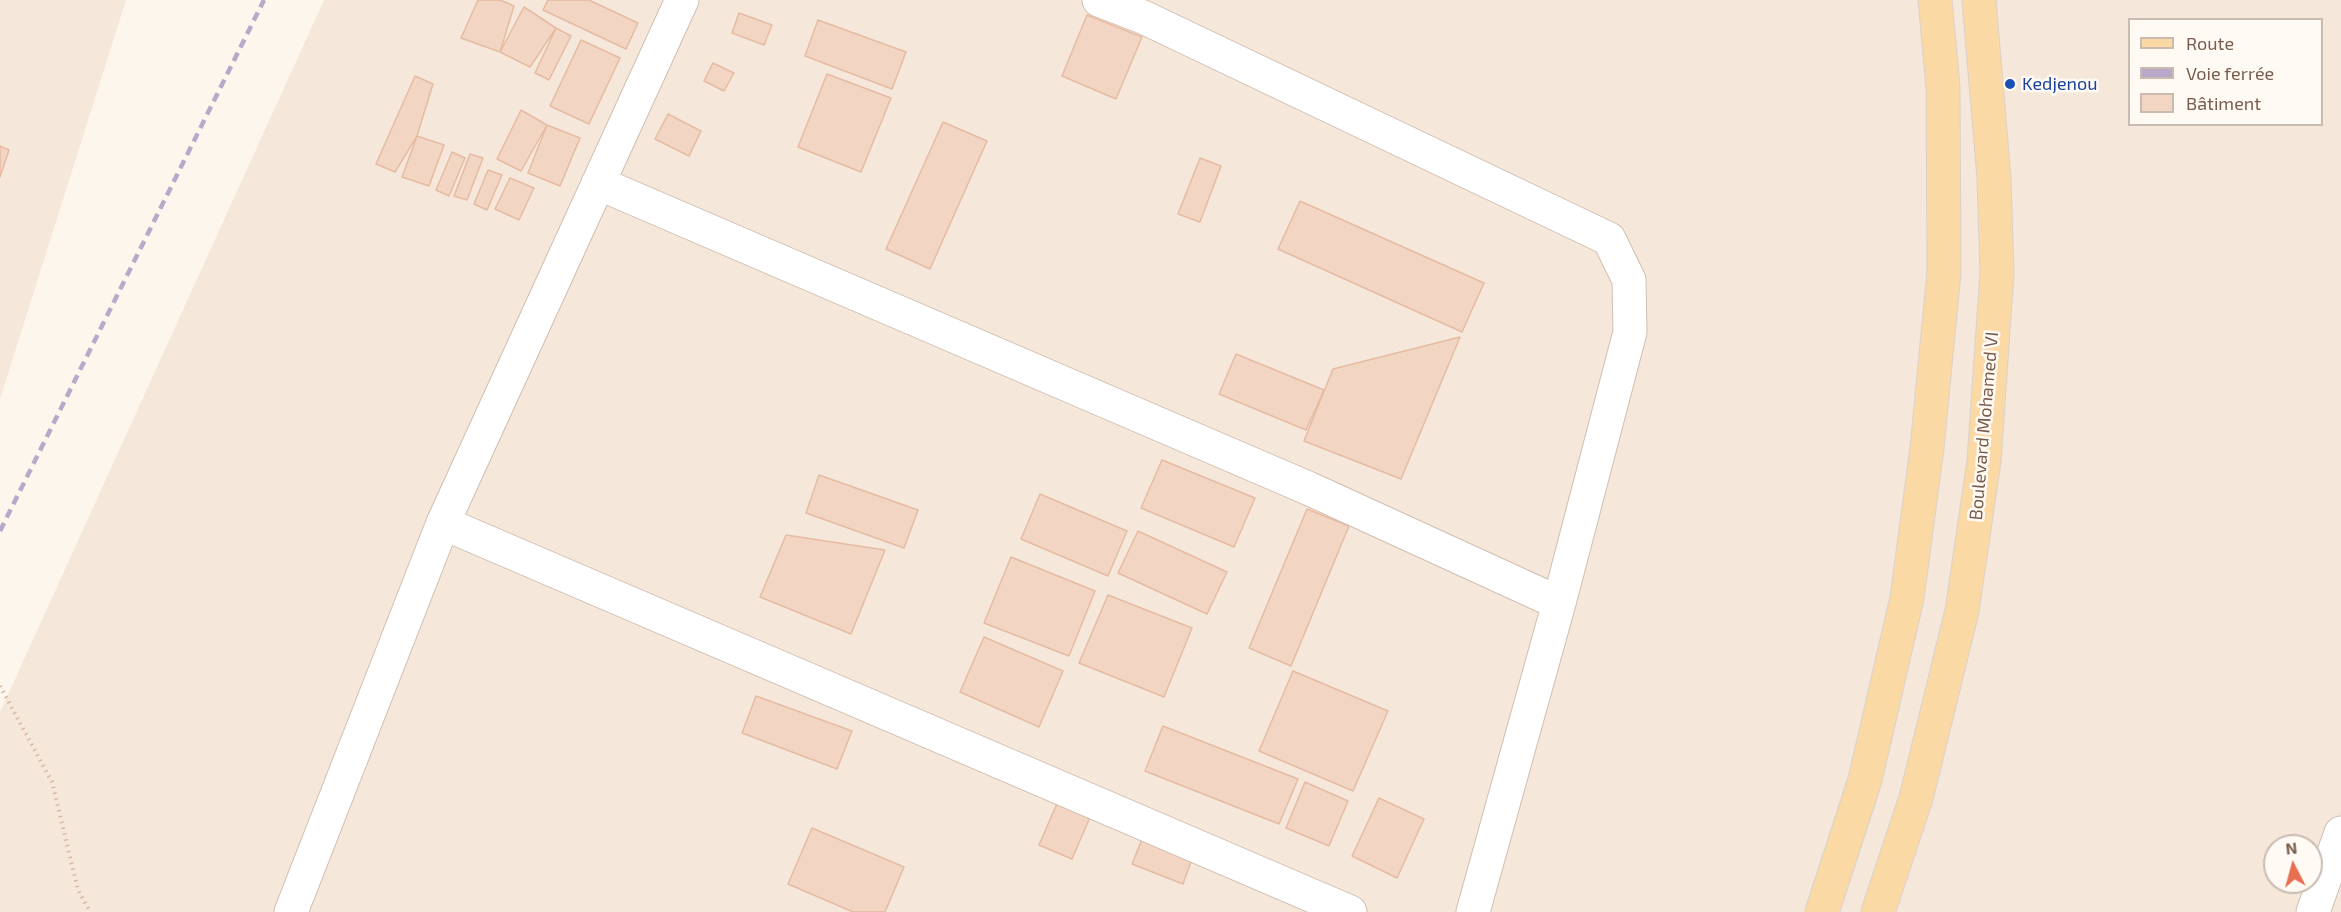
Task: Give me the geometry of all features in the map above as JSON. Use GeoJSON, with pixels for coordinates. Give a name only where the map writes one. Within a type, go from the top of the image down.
{"type":"FeatureCollection","features":[{"type":"Feature","properties":{"kind":"main road"},"geometry":{"type":"LineString","coordinates":[[1822,912],[1865,780],[1907,597],[1927,448],[1944,272],[1944,87],[1935,0]]}},
{"type":"Feature","properties":{"kind":"main road","name":"Boulevard Mohamed VI"},"geometry":{"type":"LineString","coordinates":[[1878,912],[1916,798],[1962,611],[1984,461],[1997,273],[1995,178],[1979,0]]}},
{"type":"Feature","properties":{"kind":"street"},"geometry":{"type":"LineString","coordinates":[[291,912],[443,523],[682,0]]}},
{"type":"Feature","properties":{"kind":"street"},"geometry":{"type":"LineString","coordinates":[[1099,0],[1143,17],[1609,238],[1629,280],[1630,332],[1559,603],[1473,912]]}},
{"type":"Feature","properties":{"kind":"street"},"geometry":{"type":"LineString","coordinates":[[598,183],[1299,484],[1559,603]]}},
{"type":"Feature","properties":{"kind":"street"},"geometry":{"type":"LineString","coordinates":[[443,523],[1350,912]]}},
{"type":"Feature","properties":{"kind":"street"},"geometry":{"type":"LineString","coordinates":[[2313,912],[2341,833]]}},
{"type":"Feature","properties":{"kind":"path"},"geometry":{"type":"LineString","coordinates":[[0,686],[52,782],[78,890],[90,912]]}},
{"type":"Feature","properties":{"kind":"shaded area"},"geometry":{"type":"Polygon","coordinates":[[[0,0],[126,0],[0,399],[0,0]]]}},
{"type":"Feature","properties":{"kind":"shaded area"},"geometry":{"type":"Polygon","coordinates":[[[324,0],[2341,0],[2341,912],[0,912],[0,712],[324,0]]]}},
{"type":"Feature","properties":{"kind":"building"},"geometry":{"type":"Polygon","coordinates":[[[478,0],[500,0],[514,6],[500,52],[461,38],[478,0]]]}},
{"type":"Feature","properties":{"kind":"building"},"geometry":{"type":"Polygon","coordinates":[[[548,0],[589,0],[638,23],[626,49],[543,10],[548,0]]]}},
{"type":"Feature","properties":{"kind":"building"},"geometry":{"type":"Polygon","coordinates":[[[524,7],[556,28],[530,67],[500,52],[524,7]]]}},
{"type":"Feature","properties":{"kind":"building"},"geometry":{"type":"Polygon","coordinates":[[[739,13],[772,25],[764,45],[732,33],[739,13]]]}},
{"type":"Feature","properties":{"kind":"building"},"geometry":{"type":"Polygon","coordinates":[[[1087,15],[1142,37],[1116,99],[1062,76],[1087,15]]]}},
{"type":"Feature","properties":{"kind":"building"},"geometry":{"type":"Polygon","coordinates":[[[818,20],[906,52],[892,89],[805,56],[818,20]]]}},
{"type":"Feature","properties":{"kind":"building"},"geometry":{"type":"Polygon","coordinates":[[[556,28],[571,36],[549,80],[535,73],[556,28]]]}},
{"type":"Feature","properties":{"kind":"building"},"geometry":{"type":"Polygon","coordinates":[[[581,40],[620,58],[589,124],[550,106],[581,40]]]}},
{"type":"Feature","properties":{"kind":"building"},"geometry":{"type":"Polygon","coordinates":[[[713,63],[734,73],[724,91],[704,81],[713,63]]]}},
{"type":"Feature","properties":{"kind":"building"},"geometry":{"type":"Polygon","coordinates":[[[827,74],[891,98],[861,172],[798,147],[827,74]]]}},
{"type":"Feature","properties":{"kind":"building"},"geometry":{"type":"Polygon","coordinates":[[[415,76],[433,84],[417,136],[395,172],[376,164],[415,76]]]}},
{"type":"Feature","properties":{"kind":"building"},"geometry":{"type":"Polygon","coordinates":[[[521,110],[547,125],[521,171],[497,159],[521,110]]]}},
{"type":"Feature","properties":{"kind":"building"},"geometry":{"type":"Polygon","coordinates":[[[668,114],[701,131],[689,156],[655,139],[668,114]]]}},
{"type":"Feature","properties":{"kind":"building"},"geometry":{"type":"Polygon","coordinates":[[[943,122],[987,141],[930,269],[886,249],[943,122]]]}},
{"type":"Feature","properties":{"kind":"building"},"geometry":{"type":"Polygon","coordinates":[[[547,125],[580,138],[560,186],[528,173],[547,125]]]}},
{"type":"Feature","properties":{"kind":"building"},"geometry":{"type":"Polygon","coordinates":[[[417,136],[444,145],[429,186],[402,177],[417,136]]]}},
{"type":"Feature","properties":{"kind":"building"},"geometry":{"type":"Polygon","coordinates":[[[0,146],[9,150],[0,177],[0,146]]]}},
{"type":"Feature","properties":{"kind":"building"},"geometry":{"type":"Polygon","coordinates":[[[452,152],[465,158],[449,196],[436,190],[452,152]]]}},
{"type":"Feature","properties":{"kind":"building"},"geometry":{"type":"Polygon","coordinates":[[[470,154],[483,158],[467,200],[454,196],[470,154]]]}},
{"type":"Feature","properties":{"kind":"building"},"geometry":{"type":"Polygon","coordinates":[[[1200,158],[1221,166],[1200,222],[1178,214],[1200,158]]]}},
{"type":"Feature","properties":{"kind":"building"},"geometry":{"type":"Polygon","coordinates":[[[488,170],[502,175],[487,210],[474,204],[488,170]]]}},
{"type":"Feature","properties":{"kind":"building"},"geometry":{"type":"Polygon","coordinates":[[[510,178],[534,188],[519,220],[495,209],[510,178]]]}},
{"type":"Feature","properties":{"kind":"building"},"geometry":{"type":"Polygon","coordinates":[[[1300,201],[1484,283],[1462,332],[1278,249],[1300,201]]]}},
{"type":"Feature","properties":{"kind":"building"},"geometry":{"type":"Polygon","coordinates":[[[1460,337],[1401,479],[1304,441],[1333,369],[1460,337]]]}},
{"type":"Feature","properties":{"kind":"building"},"geometry":{"type":"Polygon","coordinates":[[[1236,354],[1324,390],[1306,430],[1219,394],[1236,354]]]}},
{"type":"Feature","properties":{"kind":"building"},"geometry":{"type":"Polygon","coordinates":[[[1162,460],[1255,498],[1234,547],[1141,508],[1162,460]]]}},
{"type":"Feature","properties":{"kind":"building"},"geometry":{"type":"Polygon","coordinates":[[[819,475],[918,510],[904,548],[806,513],[819,475]]]}},
{"type":"Feature","properties":{"kind":"building"},"geometry":{"type":"Polygon","coordinates":[[[1040,494],[1127,531],[1108,576],[1021,539],[1040,494]]]}},
{"type":"Feature","properties":{"kind":"building"},"geometry":{"type":"Polygon","coordinates":[[[1307,509],[1349,526],[1291,666],[1249,648],[1307,509]]]}},
{"type":"Feature","properties":{"kind":"building"},"geometry":{"type":"Polygon","coordinates":[[[1138,531],[1227,572],[1207,614],[1118,573],[1138,531]]]}},
{"type":"Feature","properties":{"kind":"building"},"geometry":{"type":"Polygon","coordinates":[[[786,535],[885,550],[851,634],[760,597],[786,535]]]}},
{"type":"Feature","properties":{"kind":"building"},"geometry":{"type":"Polygon","coordinates":[[[1011,557],[1095,591],[1069,656],[984,623],[1011,557]]]}},
{"type":"Feature","properties":{"kind":"building"},"geometry":{"type":"Polygon","coordinates":[[[1108,595],[1192,628],[1164,697],[1079,663],[1108,595]]]}},
{"type":"Feature","properties":{"kind":"building"},"geometry":{"type":"Polygon","coordinates":[[[984,637],[1063,671],[1039,727],[960,692],[984,637]]]}},
{"type":"Feature","properties":{"kind":"building"},"geometry":{"type":"Polygon","coordinates":[[[1293,671],[1388,711],[1353,791],[1259,751],[1293,671]]]}},
{"type":"Feature","properties":{"kind":"building"},"geometry":{"type":"Polygon","coordinates":[[[756,696],[852,731],[837,769],[742,733],[756,696]]]}},
{"type":"Feature","properties":{"kind":"building"},"geometry":{"type":"Polygon","coordinates":[[[1163,726],[1298,779],[1279,824],[1145,771],[1163,726]]]}},
{"type":"Feature","properties":{"kind":"building"},"geometry":{"type":"Polygon","coordinates":[[[1305,782],[1348,801],[1329,846],[1286,828],[1305,782]]]}},
{"type":"Feature","properties":{"kind":"building"},"geometry":{"type":"Polygon","coordinates":[[[1379,798],[1424,819],[1397,878],[1352,856],[1379,798]]]}},
{"type":"Feature","properties":{"kind":"building"},"geometry":{"type":"Polygon","coordinates":[[[1058,801],[1091,815],[1072,859],[1039,845],[1058,801]]]}},
{"type":"Feature","properties":{"kind":"building"},"geometry":{"type":"Polygon","coordinates":[[[812,828],[904,867],[885,912],[853,912],[788,884],[812,828]]]}},
{"type":"Feature","properties":{"kind":"building"},"geometry":{"type":"Polygon","coordinates":[[[1142,839],[1192,859],[1183,884],[1132,864],[1142,839]]]}},
{"type":"Feature","properties":{"kind":"railway"},"geometry":{"type":"LineString","coordinates":[[0,531],[264,0]]}},
{"type":"Feature","properties":{"kind":"place","name":"Kedjenou"},"geometry":{"type":"Point","coordinates":[2010,84]}}]}
